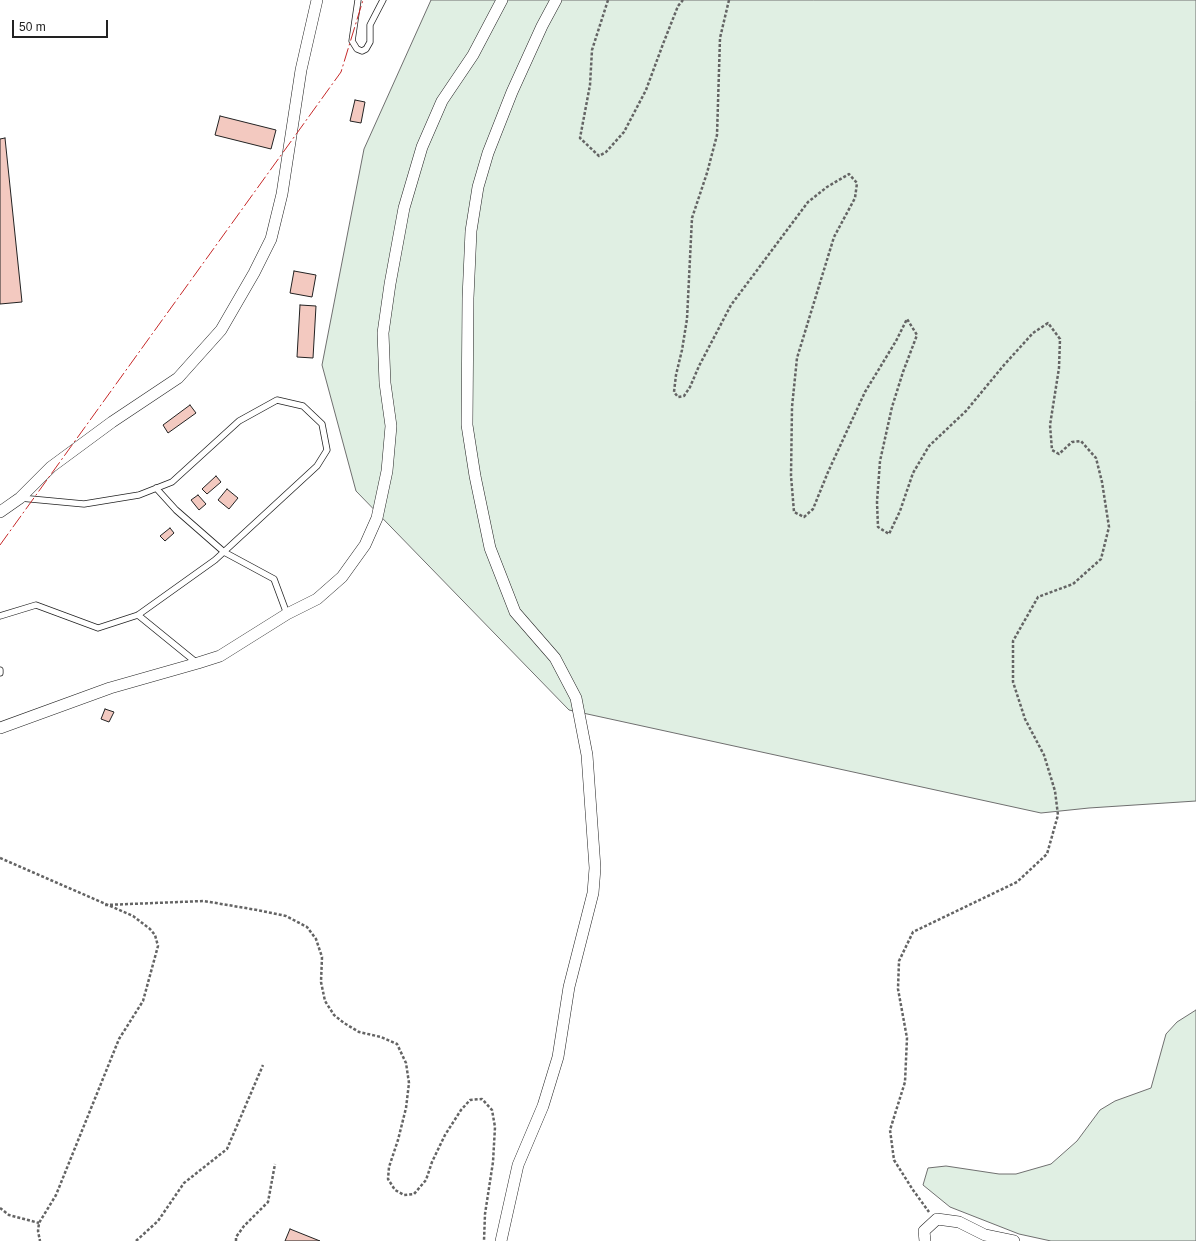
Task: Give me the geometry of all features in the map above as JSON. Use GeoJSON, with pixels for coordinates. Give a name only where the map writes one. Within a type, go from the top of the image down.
{"type":"FeatureCollection","features":[{"type":"Feature","properties":{"kind":"street"},"geometry":{"type":"LineString","coordinates":[[0,512],[20,498],[51,467],[112,422],[178,378],[221,330],[254,273],[271,239],[282,194],[301,70],[317,0]]}},
{"type":"Feature","properties":{"kind":"street"},"geometry":{"type":"LineString","coordinates":[[0,728],[110,688],[198,664],[220,656],[287,614],[317,599],[342,576],[365,545],[377,518],[387,471],[390,426],[385,383],[383,333],[390,284],[404,208],[422,147],[442,102],[473,55],[502,0]]}},
{"type":"Feature","properties":{"kind":"street"},"geometry":{"type":"LineString","coordinates":[[501,1241],[518,1165],[543,1106],[558,1057],[569,987],[593,893],[595,868],[587,755],[576,698],[555,658],[515,612],[490,548],[466,425],[468,298],[471,232],[478,187],[488,153],[512,92],[542,26],[556,0]]}},
{"type":"Feature","properties":{"kind":"street"},"geometry":{"type":"LineString","coordinates":[[925,1241],[924,1231],[937,1220],[959,1222],[985,1235],[1014,1241]]}},
{"type":"Feature","properties":{"kind":"lane"},"geometry":{"type":"LineString","coordinates":[[358,0],[352,41],[357,50],[362,51],[366,49],[370,42],[370,25],[383,0]]}},
{"type":"Feature","properties":{"kind":"lane"},"geometry":{"type":"LineString","coordinates":[[0,616],[36,605],[98,628],[138,615],[215,560],[317,466],[327,450],[322,424],[303,406],[278,400],[239,421],[172,482],[139,495],[84,504],[20,498]]}},
{"type":"Feature","properties":{"kind":"lane"},"geometry":{"type":"LineString","coordinates":[[156,488],[176,510],[224,552],[274,579],[287,614]]}},
{"type":"Feature","properties":{"kind":"lane"},"geometry":{"type":"LineString","coordinates":[[138,615],[198,664]]}},
{"type":"Feature","properties":{"kind":"path"},"geometry":{"type":"LineString","coordinates":[[608,0],[592,50],[590,85],[580,138],[599,156],[606,152],[624,132],[646,90],[678,6],[683,0]]}},
{"type":"Feature","properties":{"kind":"path"},"geometry":{"type":"LineString","coordinates":[[729,0],[720,38],[717,135],[707,173],[692,218],[687,319],[674,392],[678,397],[684,396],[690,387],[699,366],[731,305],[808,202],[827,187],[849,174],[857,183],[855,198],[834,237],[797,358],[792,407],[791,476],[794,512],[804,517],[814,509],[828,472],[865,392],[896,341],[907,319],[917,335],[892,407],[880,461],[877,502],[878,528],[889,534],[900,510],[913,473],[929,446],[966,411],[1033,333],[1048,322],[1060,339],[1059,368],[1050,425],[1052,450],[1059,454],[1072,442],[1080,441],[1096,458],[1110,526],[1101,559],[1073,584],[1038,597],[1013,641],[1013,682],[1025,719],[1044,755],[1055,792],[1058,815],[1047,854],[1017,882],[913,932],[899,961],[898,988],[907,1038],[905,1082],[890,1130],[894,1160],[917,1196],[937,1220]]}},
{"type":"Feature","properties":{"kind":"path"},"geometry":{"type":"LineString","coordinates":[[0,858],[133,916],[150,928],[156,935],[158,946],[143,1001],[119,1039],[56,1195],[39,1223],[38,1231],[40,1241]]}},
{"type":"Feature","properties":{"kind":"path"},"geometry":{"type":"LineString","coordinates":[[106,905],[204,901],[286,916],[307,927],[316,939],[322,957],[321,982],[325,1001],[334,1015],[359,1032],[381,1037],[397,1044],[406,1063],[409,1083],[406,1108],[389,1167],[388,1179],[395,1190],[404,1195],[414,1194],[426,1180],[432,1162],[446,1135],[461,1110],[470,1100],[482,1099],[492,1110],[495,1127],[484,1241]]}},
{"type":"Feature","properties":{"kind":"path"},"geometry":{"type":"LineString","coordinates":[[136,1241],[158,1221],[184,1183],[227,1148],[263,1065]]}},
{"type":"Feature","properties":{"kind":"path"},"geometry":{"type":"LineString","coordinates":[[236,1241],[236,1237],[244,1226],[268,1202],[276,1164]]}},
{"type":"Feature","properties":{"kind":"path"},"geometry":{"type":"LineString","coordinates":[[0,1208],[9,1215],[39,1223]]}},
{"type":"Feature","properties":{"kind":"green space"},"geometry":{"type":"Polygon","coordinates":[[[431,0],[1196,0],[1196,801],[1089,808],[1041,813],[569,710],[356,491],[322,365],[364,149],[431,0]]]}},
{"type":"Feature","properties":{"kind":"green space"},"geometry":{"type":"Polygon","coordinates":[[[1196,1010],[1196,1241],[1051,1241],[1019,1234],[950,1207],[923,1185],[928,1168],[946,1166],[999,1174],[1016,1174],[1051,1164],[1077,1141],[1100,1110],[1115,1101],[1151,1088],[1166,1034],[1177,1022],[1196,1010]]]}},
{"type":"Feature","properties":{"kind":"building"},"geometry":{"type":"Polygon","coordinates":[[[355,100],[365,102],[361,123],[350,121],[355,100]]]}},
{"type":"Feature","properties":{"kind":"building"},"geometry":{"type":"Polygon","coordinates":[[[220,116],[276,130],[271,149],[215,135],[220,116]]]}},
{"type":"Feature","properties":{"kind":"building"},"geometry":{"type":"Polygon","coordinates":[[[5,138],[22,302],[0,304],[0,139],[5,138]]]}},
{"type":"Feature","properties":{"kind":"building"},"geometry":{"type":"Polygon","coordinates":[[[294,271],[316,275],[312,297],[290,293],[294,271]]]}},
{"type":"Feature","properties":{"kind":"building"},"geometry":{"type":"Polygon","coordinates":[[[300,305],[316,306],[313,358],[297,357],[300,305]]]}},
{"type":"Feature","properties":{"kind":"building"},"geometry":{"type":"Polygon","coordinates":[[[190,405],[196,413],[168,433],[163,425],[190,405]]]}},
{"type":"Feature","properties":{"kind":"building"},"geometry":{"type":"Polygon","coordinates":[[[216,476],[221,482],[207,494],[202,489],[216,476]]]}},
{"type":"Feature","properties":{"kind":"building"},"geometry":{"type":"Polygon","coordinates":[[[227,489],[238,498],[229,509],[218,500],[227,489]]]}},
{"type":"Feature","properties":{"kind":"building"},"geometry":{"type":"Polygon","coordinates":[[[198,495],[206,504],[199,510],[191,500],[198,495]]]}},
{"type":"Feature","properties":{"kind":"building"},"geometry":{"type":"Polygon","coordinates":[[[170,528],[174,533],[165,541],[160,536],[170,528]]]}},
{"type":"Feature","properties":{"kind":"building"},"geometry":{"type":"Polygon","coordinates":[[[105,709],[114,712],[109,722],[101,719],[105,709]]]}},
{"type":"Feature","properties":{"kind":"building"},"geometry":{"type":"Polygon","coordinates":[[[290,1229],[320,1241],[285,1241],[290,1229]]]}},
{"type":"Feature","properties":{"kind":"power"},"geometry":{"type":"LineString","coordinates":[[0,545],[341,72],[363,0]]}}]}
